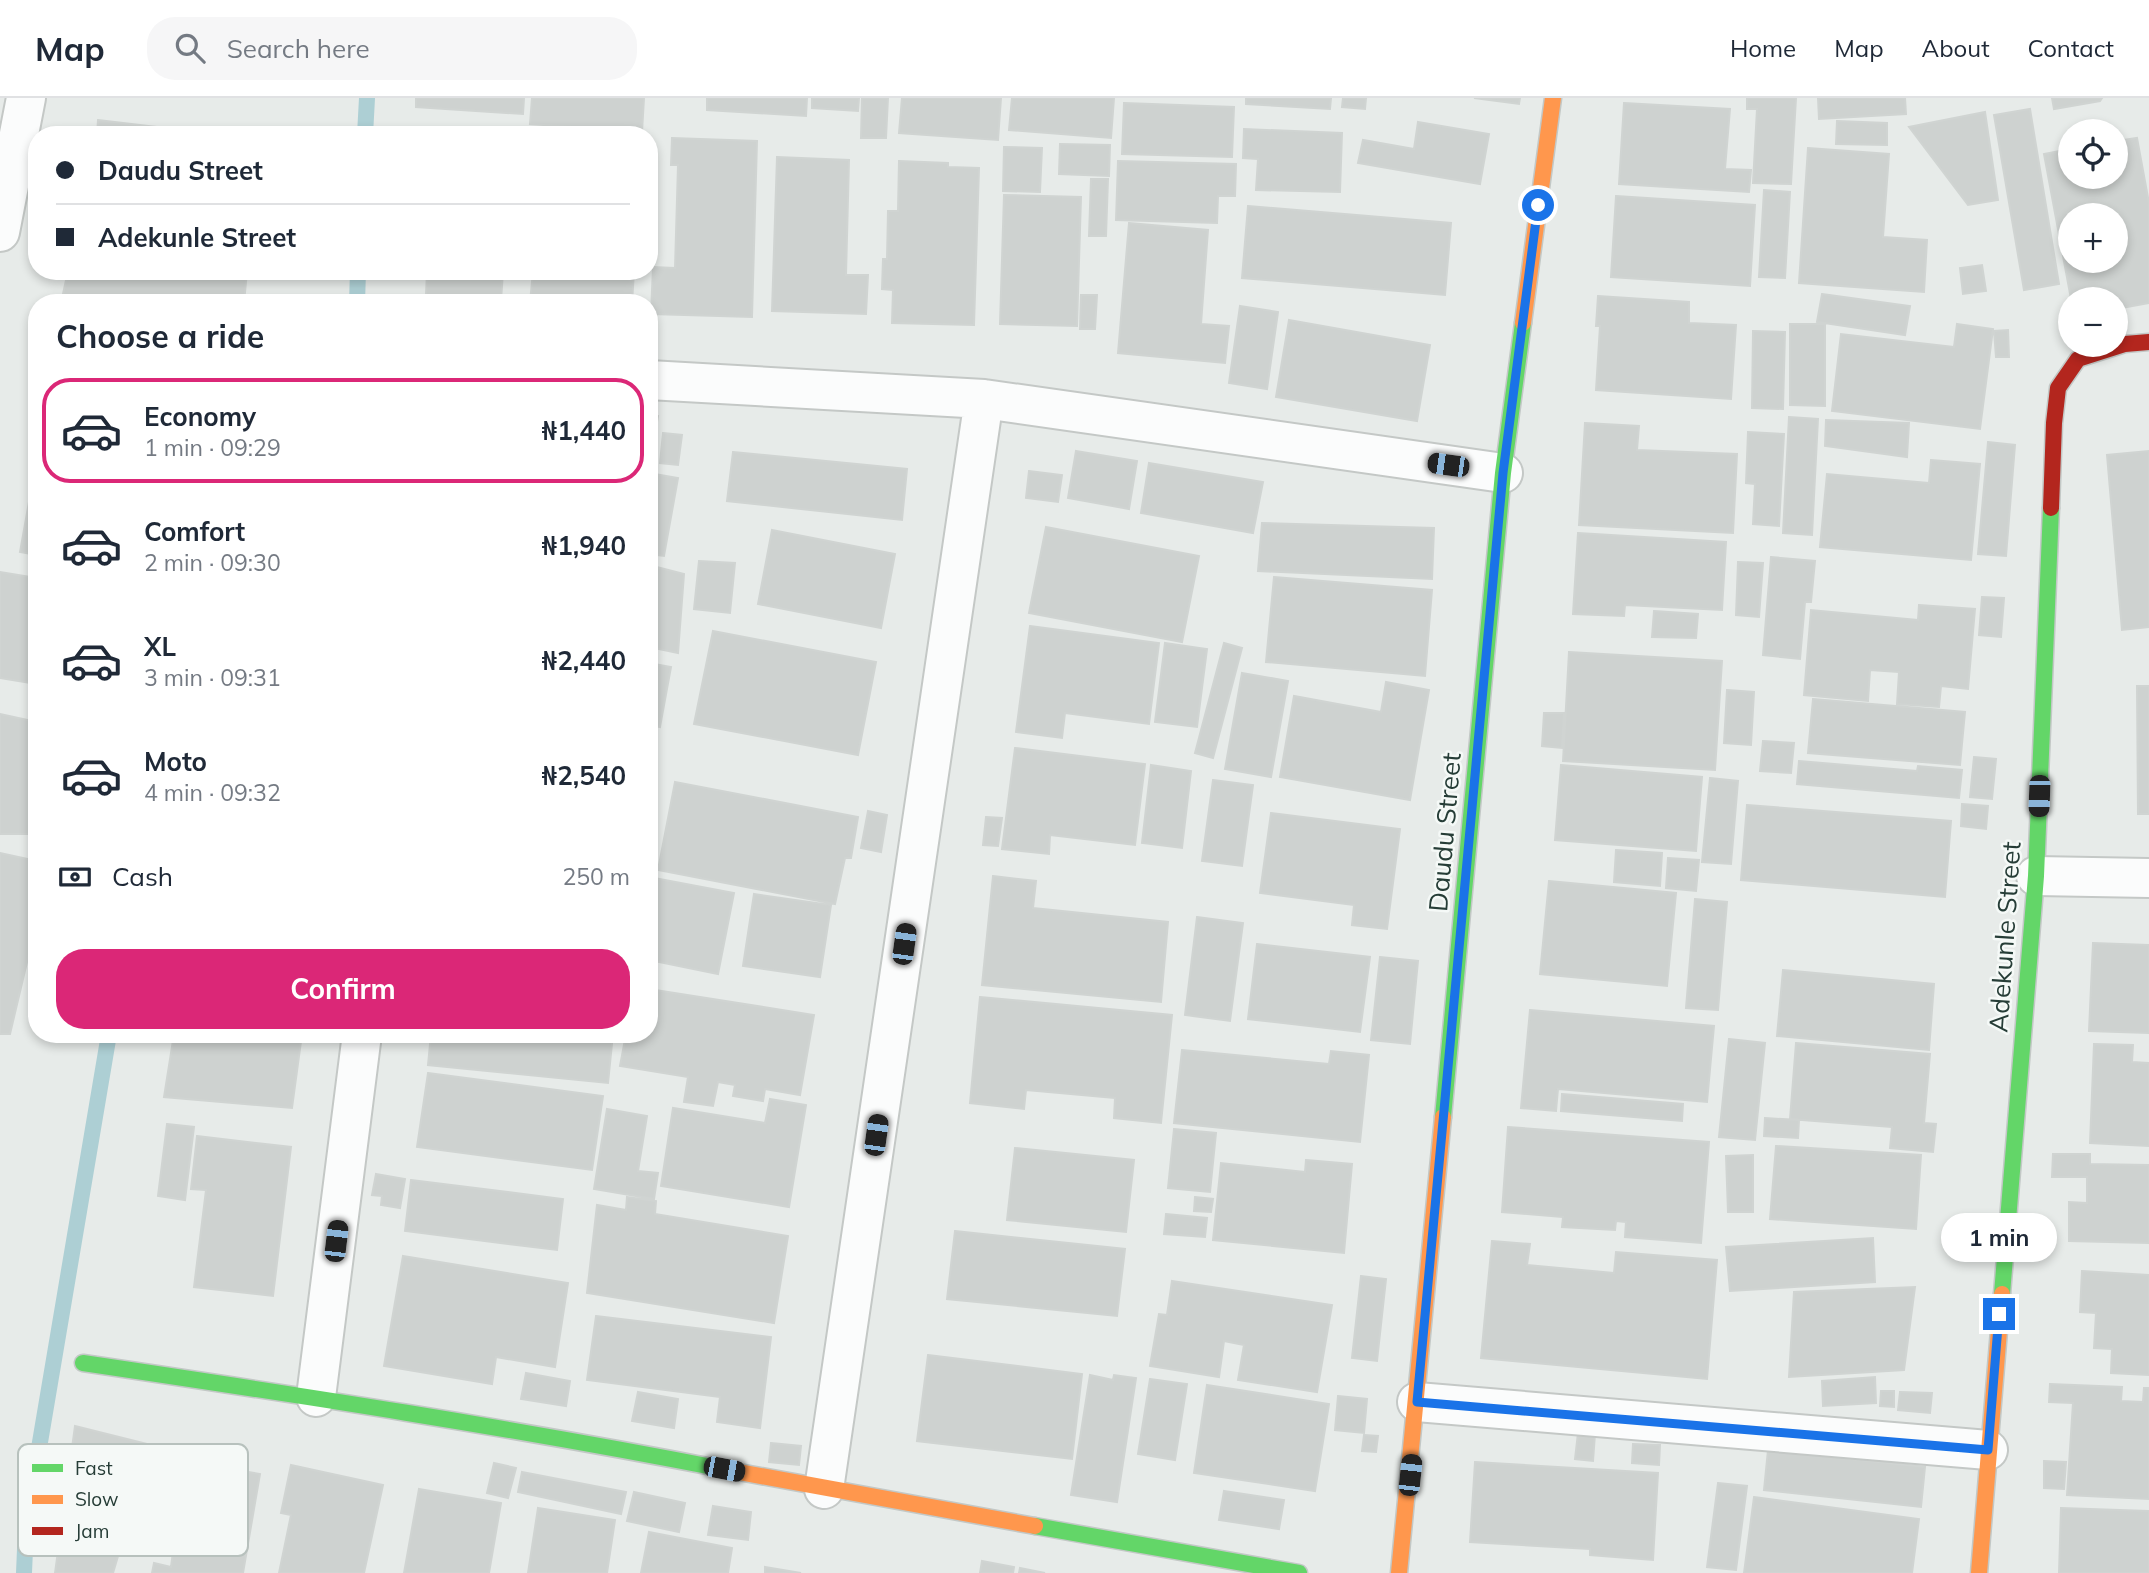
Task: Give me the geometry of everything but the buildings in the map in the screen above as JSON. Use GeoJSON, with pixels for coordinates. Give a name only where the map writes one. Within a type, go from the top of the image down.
{"type":"FeatureCollection","features":[{"type":"Feature","properties":{"kind":"street"},"geometry":{"type":"LineString","coordinates":[[0,232],[26,98]]}},
{"type":"Feature","properties":{"kind":"street","name":"Daudu Street"},"geometry":{"type":"LineString","coordinates":[[1399,1573],[1503,473],[1553,98]]}},
{"type":"Feature","properties":{"kind":"street","name":"Adekunle Street"},"geometry":{"type":"LineString","coordinates":[[1979,1573],[2036,876],[2054,423],[2058,387],[2078,359],[2125,344],[2149,342]]}},
{"type":"Feature","properties":{"kind":"street"},"geometry":{"type":"LineString","coordinates":[[658,381],[984,399],[1503,473]]}},
{"type":"Feature","properties":{"kind":"street"},"geometry":{"type":"LineString","coordinates":[[824,1489],[984,399]]}},
{"type":"Feature","properties":{"kind":"street"},"geometry":{"type":"LineString","coordinates":[[2036,876],[2149,878]]}},
{"type":"Feature","properties":{"kind":"street"},"geometry":{"type":"LineString","coordinates":[[316,1397],[361,1043]]}},
{"type":"Feature","properties":{"kind":"street"},"geometry":{"type":"LineString","coordinates":[[83,1363],[316,1397],[574,1440],[824,1489],[1299,1573]]}},
{"type":"Feature","properties":{"kind":"street"},"geometry":{"type":"LineString","coordinates":[[1417,1402],[1988,1450]]}},
{"type":"Feature","properties":{"kind":"waterway"},"geometry":{"type":"LineString","coordinates":[[365,126],[367,98]]}},
{"type":"Feature","properties":{"kind":"waterway"},"geometry":{"type":"LineString","coordinates":[[357,294],[358,280]]}},
{"type":"Feature","properties":{"kind":"waterway"},"geometry":{"type":"LineString","coordinates":[[40,1444],[107,1043]]}},
{"type":"Feature","properties":{"kind":"waterway"},"geometry":{"type":"LineString","coordinates":[[24,1573],[25,1556]]}},
{"type":"Feature","properties":{"kind":"traffic: fast"},"geometry":{"type":"LineString","coordinates":[[1443,1117],[1503,473],[1523,323]]}},
{"type":"Feature","properties":{"kind":"traffic: fast"},"geometry":{"type":"LineString","coordinates":[[2002,1294],[2036,876],[2051,508]]}},
{"type":"Feature","properties":{"kind":"traffic: fast"},"geometry":{"type":"LineString","coordinates":[[83,1363],[406,1413],[728,1470]]}},
{"type":"Feature","properties":{"kind":"traffic: fast"},"geometry":{"type":"LineString","coordinates":[[1035,1526],[1299,1573]]}},
{"type":"Feature","properties":{"kind":"traffic: slow"},"geometry":{"type":"LineString","coordinates":[[1523,323],[1553,98]]}},
{"type":"Feature","properties":{"kind":"traffic: slow"},"geometry":{"type":"LineString","coordinates":[[1399,1573],[1443,1117]]}},
{"type":"Feature","properties":{"kind":"traffic: slow"},"geometry":{"type":"LineString","coordinates":[[1979,1573],[2002,1294]]}},
{"type":"Feature","properties":{"kind":"traffic: slow"},"geometry":{"type":"LineString","coordinates":[[728,1470],[1035,1526]]}},
{"type":"Feature","properties":{"kind":"traffic: jam"},"geometry":{"type":"LineString","coordinates":[[2051,508],[2058,388],[2078,359],[2125,344],[2149,342]]}},
{"type":"Feature","properties":{"kind":"route"},"geometry":{"type":"LineString","coordinates":[[1538,205],[1503,473],[1417,1402],[1988,1450],[1999,1314]]}}]}
